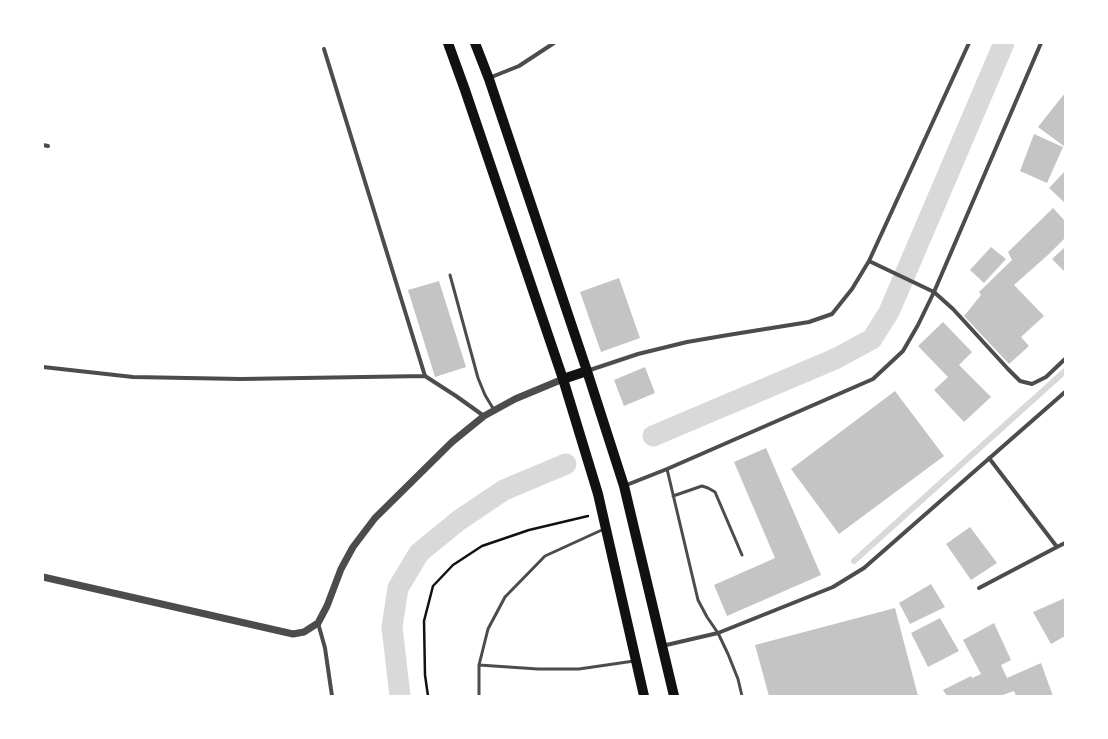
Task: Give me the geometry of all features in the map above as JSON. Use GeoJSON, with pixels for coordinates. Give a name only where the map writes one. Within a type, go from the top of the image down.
{"type":"FeatureCollection","features":[{"type":"Feature","properties":{"kind":"main road"},"geometry":{"type":"LineString","coordinates":[[448,43],[563,379],[602,512],[644,696]]}},
{"type":"Feature","properties":{"kind":"main road"},"geometry":{"type":"LineString","coordinates":[[475,43],[489,79],[624,486],[674,696]]}},
{"type":"Feature","properties":{"kind":"main road"},"geometry":{"type":"LineString","coordinates":[[563,379],[587,371]]}},
{"type":"Feature","properties":{"kind":"street"},"geometry":{"type":"LineString","coordinates":[[489,79],[519,66],[554,43]]}},
{"type":"Feature","properties":{"kind":"street"},"geometry":{"type":"LineString","coordinates":[[587,371],[638,354],[687,342],[809,322],[832,314],[852,289],[869,261],[970,43]]}},
{"type":"Feature","properties":{"kind":"street"},"geometry":{"type":"LineString","coordinates":[[624,486],[667,469],[873,379],[903,351],[934,292],[1041,43]]}},
{"type":"Feature","properties":{"kind":"street"},"geometry":{"type":"LineString","coordinates":[[324,49],[425,376]]}},
{"type":"Feature","properties":{"kind":"street"},"geometry":{"type":"LineString","coordinates":[[43,146],[48,146]]}},
{"type":"Feature","properties":{"kind":"street"},"geometry":{"type":"LineString","coordinates":[[869,261],[934,292],[953,309],[1020,381],[1032,384],[1046,376],[1065,359]]}},
{"type":"Feature","properties":{"kind":"street"},"geometry":{"type":"LineString","coordinates":[[43,367],[133,378],[240,379],[425,376],[484,416]]}},
{"type":"Feature","properties":{"kind":"street"},"geometry":{"type":"LineString","coordinates":[[43,577],[293,634],[304,632],[318,623],[327,606],[341,569],[353,547],[374,518],[419,473],[452,442],[484,416],[515,399],[563,379]]}},
{"type":"Feature","properties":{"kind":"street"},"geometry":{"type":"LineString","coordinates":[[662,646],[718,633],[833,587],[864,568],[1065,392]]}},
{"type":"Feature","properties":{"kind":"street"},"geometry":{"type":"LineString","coordinates":[[989,458],[1057,547]]}},
{"type":"Feature","properties":{"kind":"street"},"geometry":{"type":"LineString","coordinates":[[979,588],[1065,543]]}},
{"type":"Feature","properties":{"kind":"street"},"geometry":{"type":"LineString","coordinates":[[318,623],[325,648],[332,696]]}},
{"type":"Feature","properties":{"kind":"lane"},"geometry":{"type":"LineString","coordinates":[[450,275],[478,378],[485,395],[494,410]]}},
{"type":"Feature","properties":{"kind":"lane"},"geometry":{"type":"LineString","coordinates":[[667,469],[698,600],[718,633],[728,654],[738,679],[742,696]]}},
{"type":"Feature","properties":{"kind":"lane"},"geometry":{"type":"LineString","coordinates":[[673,496],[702,486],[715,492],[742,556]]}},
{"type":"Feature","properties":{"kind":"lane"},"geometry":{"type":"LineString","coordinates":[[480,696],[479,665],[488,629],[505,597],[545,556],[606,528]]}},
{"type":"Feature","properties":{"kind":"lane"},"geometry":{"type":"LineString","coordinates":[[479,665],[538,669],[579,669],[635,661]]}},
{"type":"Feature","properties":{"kind":"path"},"geometry":{"type":"LineString","coordinates":[[428,696],[425,675],[424,621],[432,586],[453,565],[482,546],[529,530],[602,512]]}},
{"type":"Feature","properties":{"kind":"building"},"geometry":{"type":"Polygon","coordinates":[[[1065,93],[1065,147],[1038,127],[1065,93]]]}},
{"type":"Feature","properties":{"kind":"building"},"geometry":{"type":"Polygon","coordinates":[[[1034,134],[1063,147],[1047,183],[1020,171],[1034,134]]]}},
{"type":"Feature","properties":{"kind":"building"},"geometry":{"type":"Polygon","coordinates":[[[1065,171],[1065,203],[1049,188],[1065,171]]]}},
{"type":"Feature","properties":{"kind":"building"},"geometry":{"type":"Polygon","coordinates":[[[1053,208],[1065,221],[1065,238],[1014,285],[1044,316],[1021,337],[1029,346],[1009,364],[964,316],[981,295],[979,292],[1012,260],[1008,252],[1053,208]]]}},
{"type":"Feature","properties":{"kind":"building"},"geometry":{"type":"Polygon","coordinates":[[[991,247],[1006,259],[984,283],[970,270],[991,247]]]}},
{"type":"Feature","properties":{"kind":"building"},"geometry":{"type":"Polygon","coordinates":[[[1065,247],[1065,272],[1052,259],[1065,247]]]}},
{"type":"Feature","properties":{"kind":"building"},"geometry":{"type":"Polygon","coordinates":[[[619,278],[640,338],[601,352],[580,292],[619,278]]]}},
{"type":"Feature","properties":{"kind":"building"},"geometry":{"type":"Polygon","coordinates":[[[439,281],[466,367],[435,377],[408,290],[439,281]]]}},
{"type":"Feature","properties":{"kind":"building"},"geometry":{"type":"Polygon","coordinates":[[[943,322],[972,352],[959,365],[991,397],[964,422],[934,390],[948,377],[918,346],[943,322]]]}},
{"type":"Feature","properties":{"kind":"building"},"geometry":{"type":"Polygon","coordinates":[[[645,367],[655,393],[624,406],[614,380],[645,367]]]}},
{"type":"Feature","properties":{"kind":"building"},"geometry":{"type":"Polygon","coordinates":[[[895,391],[944,456],[839,534],[791,469],[895,391]]]}},
{"type":"Feature","properties":{"kind":"building"},"geometry":{"type":"Polygon","coordinates":[[[766,448],[821,575],[727,616],[714,585],[775,558],[734,462],[766,448]]]}},
{"type":"Feature","properties":{"kind":"building"},"geometry":{"type":"Polygon","coordinates":[[[970,527],[997,563],[971,580],[946,544],[970,527]]]}},
{"type":"Feature","properties":{"kind":"building"},"geometry":{"type":"Polygon","coordinates":[[[931,584],[945,607],[910,624],[899,603],[931,584]]]}},
{"type":"Feature","properties":{"kind":"building"},"geometry":{"type":"Polygon","coordinates":[[[1065,598],[1065,636],[1051,644],[1033,612],[1065,598]]]}},
{"type":"Feature","properties":{"kind":"building"},"geometry":{"type":"Polygon","coordinates":[[[895,608],[918,696],[769,696],[755,645],[895,608]]]}},
{"type":"Feature","properties":{"kind":"building"},"geometry":{"type":"Polygon","coordinates":[[[940,618],[959,651],[928,667],[911,633],[940,618]]]}},
{"type":"Feature","properties":{"kind":"building"},"geometry":{"type":"Polygon","coordinates":[[[994,623],[1011,660],[1001,665],[1007,678],[1041,663],[1053,696],[1016,696],[1014,691],[1000,696],[947,696],[943,690],[971,676],[972,678],[981,674],[963,640],[994,623]]]}},
{"type":"Feature","properties":{"kind":"waterway"},"geometry":{"type":"LineString","coordinates":[[653,436],[835,359],[872,339],[889,312],[1004,43]]}},
{"type":"Feature","properties":{"kind":"waterway"},"geometry":{"type":"LineString","coordinates":[[854,561],[1065,371]]}},
{"type":"Feature","properties":{"kind":"waterway"},"geometry":{"type":"LineString","coordinates":[[400,696],[392,627],[398,588],[419,553],[458,521],[504,490],[566,464]]}}]}
